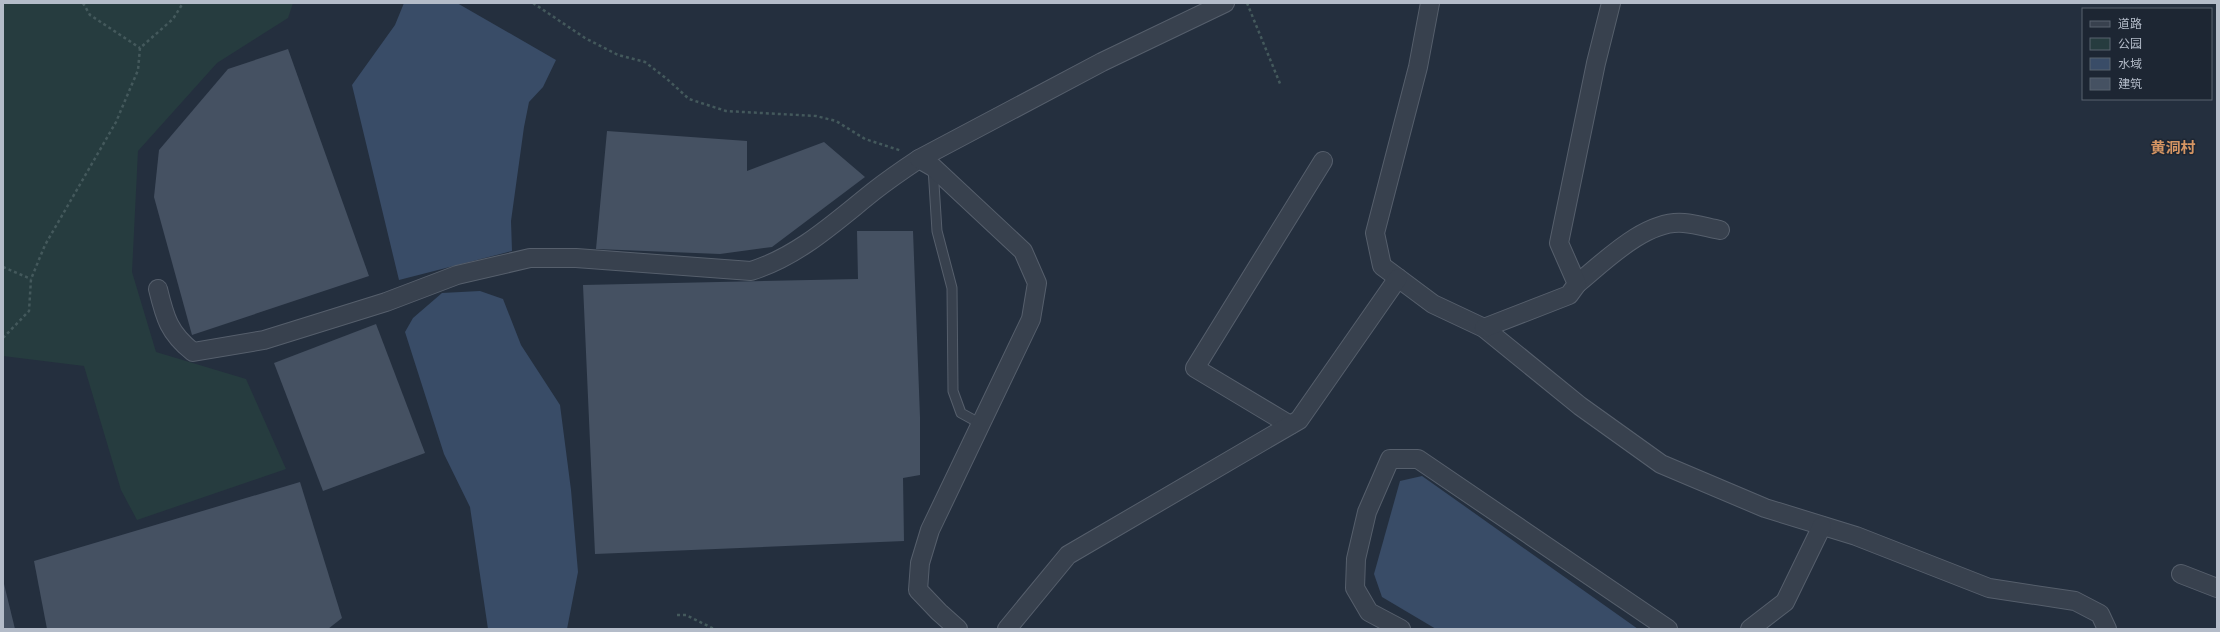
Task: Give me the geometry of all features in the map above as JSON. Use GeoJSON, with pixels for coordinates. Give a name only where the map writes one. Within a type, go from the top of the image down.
{"type":"FeatureCollection","features":[{"type":"Feature","properties":{"kind":"street"},"geometry":{"type":"LineString","coordinates":[[158,289],[165,319],[181,342],[193,352],[264,340],[386,302],[457,275],[530,258],[576,258],[751,271],[773,264],[822,233],[875,190],[926,163],[1102,62],[1225,3]]}},
{"type":"Feature","properties":{"kind":"street"},"geometry":{"type":"LineString","coordinates":[[1430,3],[1418,66],[1375,233],[1382,266],[1433,304],[1484,328],[1580,406],[1661,464],[1765,508],[1856,536],[1989,588],[2075,601],[2100,614],[2107,629]]}},
{"type":"Feature","properties":{"kind":"street"},"geometry":{"type":"LineString","coordinates":[[1577,284],[1559,243],[1596,63],[1611,3]]}},
{"type":"Feature","properties":{"kind":"street"},"geometry":{"type":"LineString","coordinates":[[1290,425],[1195,368],[1323,161]]}},
{"type":"Feature","properties":{"kind":"street"},"geometry":{"type":"LineString","coordinates":[[926,163],[1023,251],[1037,283],[1031,319],[930,530],[920,563],[918,590],[938,612],[958,629]]}},
{"type":"Feature","properties":{"kind":"street"},"geometry":{"type":"LineString","coordinates":[[1484,328],[1569,295],[1577,284],[1614,253],[1652,227],[1683,222],[1720,230]]}},
{"type":"Feature","properties":{"kind":"street"},"geometry":{"type":"LineString","coordinates":[[1007,629],[1068,555],[1299,420],[1398,278]]}},
{"type":"Feature","properties":{"kind":"street"},"geometry":{"type":"LineString","coordinates":[[1401,629],[1369,612],[1354,588],[1356,559],[1367,512],[1390,459],[1418,459],[1668,629]]}},
{"type":"Feature","properties":{"kind":"street"},"geometry":{"type":"LineString","coordinates":[[1750,629],[1785,602],[1822,526]]}},
{"type":"Feature","properties":{"kind":"street"},"geometry":{"type":"LineString","coordinates":[[2181,574],[2217,588]]}},
{"type":"Feature","properties":{"kind":"lane"},"geometry":{"type":"LineString","coordinates":[[926,163],[937,231],[952,288],[954,391],[961,414],[981,424]]}},
{"type":"Feature","properties":{"kind":"path"},"geometry":{"type":"LineString","coordinates":[[83,3],[90,15],[140,48]]}},
{"type":"Feature","properties":{"kind":"path"},"geometry":{"type":"LineString","coordinates":[[3,338],[29,312],[31,279],[45,245],[116,122],[138,70],[140,48],[172,19],[183,3]]}},
{"type":"Feature","properties":{"kind":"path"},"geometry":{"type":"LineString","coordinates":[[533,3],[585,38],[618,54],[645,62],[689,99],[726,111],[816,116],[836,121],[865,138],[926,163]]}},
{"type":"Feature","properties":{"kind":"path"},"geometry":{"type":"LineString","coordinates":[[1246,3],[1282,86]]}},
{"type":"Feature","properties":{"kind":"path"},"geometry":{"type":"LineString","coordinates":[[3,267],[31,279]]}},
{"type":"Feature","properties":{"kind":"path"},"geometry":{"type":"LineString","coordinates":[[677,615],[686,615],[714,629]]}},
{"type":"Feature","properties":{"kind":"green space"},"geometry":{"type":"Polygon","coordinates":[[[3,3],[293,3],[288,18],[217,63],[138,151],[132,272],[156,352],[246,379],[286,469],[137,520],[121,490],[84,366],[3,356],[3,3]]]}},
{"type":"Feature","properties":{"kind":"water"},"geometry":{"type":"Polygon","coordinates":[[[404,3],[457,3],[556,60],[543,87],[529,102],[524,127],[511,221],[512,251],[399,280],[352,85],[395,25],[404,3]]]}},
{"type":"Feature","properties":{"kind":"water"},"geometry":{"type":"Polygon","coordinates":[[[480,291],[503,299],[521,345],[560,405],[571,490],[578,572],[567,629],[488,629],[470,507],[444,454],[405,332],[413,318],[442,293],[480,291]]]}},
{"type":"Feature","properties":{"kind":"water"},"geometry":{"type":"Polygon","coordinates":[[[1422,476],[1638,629],[1436,629],[1382,597],[1374,574],[1400,481],[1422,476]]]}},
{"type":"Feature","properties":{"kind":"building"},"geometry":{"type":"Polygon","coordinates":[[[288,49],[369,276],[192,335],[154,197],[159,150],[228,69],[288,49]]]}},
{"type":"Feature","properties":{"kind":"building"},"geometry":{"type":"Polygon","coordinates":[[[607,131],[747,141],[747,171],[824,142],[865,177],[772,247],[720,254],[596,249],[607,131]]]}},
{"type":"Feature","properties":{"kind":"building"},"geometry":{"type":"Polygon","coordinates":[[[857,231],[913,231],[920,417],[920,475],[903,478],[904,541],[595,554],[583,285],[858,279],[857,231]]]}},
{"type":"Feature","properties":{"kind":"building"},"geometry":{"type":"Polygon","coordinates":[[[376,324],[425,453],[323,491],[274,363],[376,324]]]}},
{"type":"Feature","properties":{"kind":"building"},"geometry":{"type":"Polygon","coordinates":[[[300,482],[342,618],[328,629],[47,629],[34,561],[300,482]]]}},
{"type":"Feature","properties":{"kind":"building"},"geometry":{"type":"Polygon","coordinates":[[[4,584],[15,629],[3,629],[4,584]]]}},
{"type":"Feature","properties":{"kind":"district","name":"黄洞村"},"geometry":{"type":"Point","coordinates":[2173,147]}}]}
